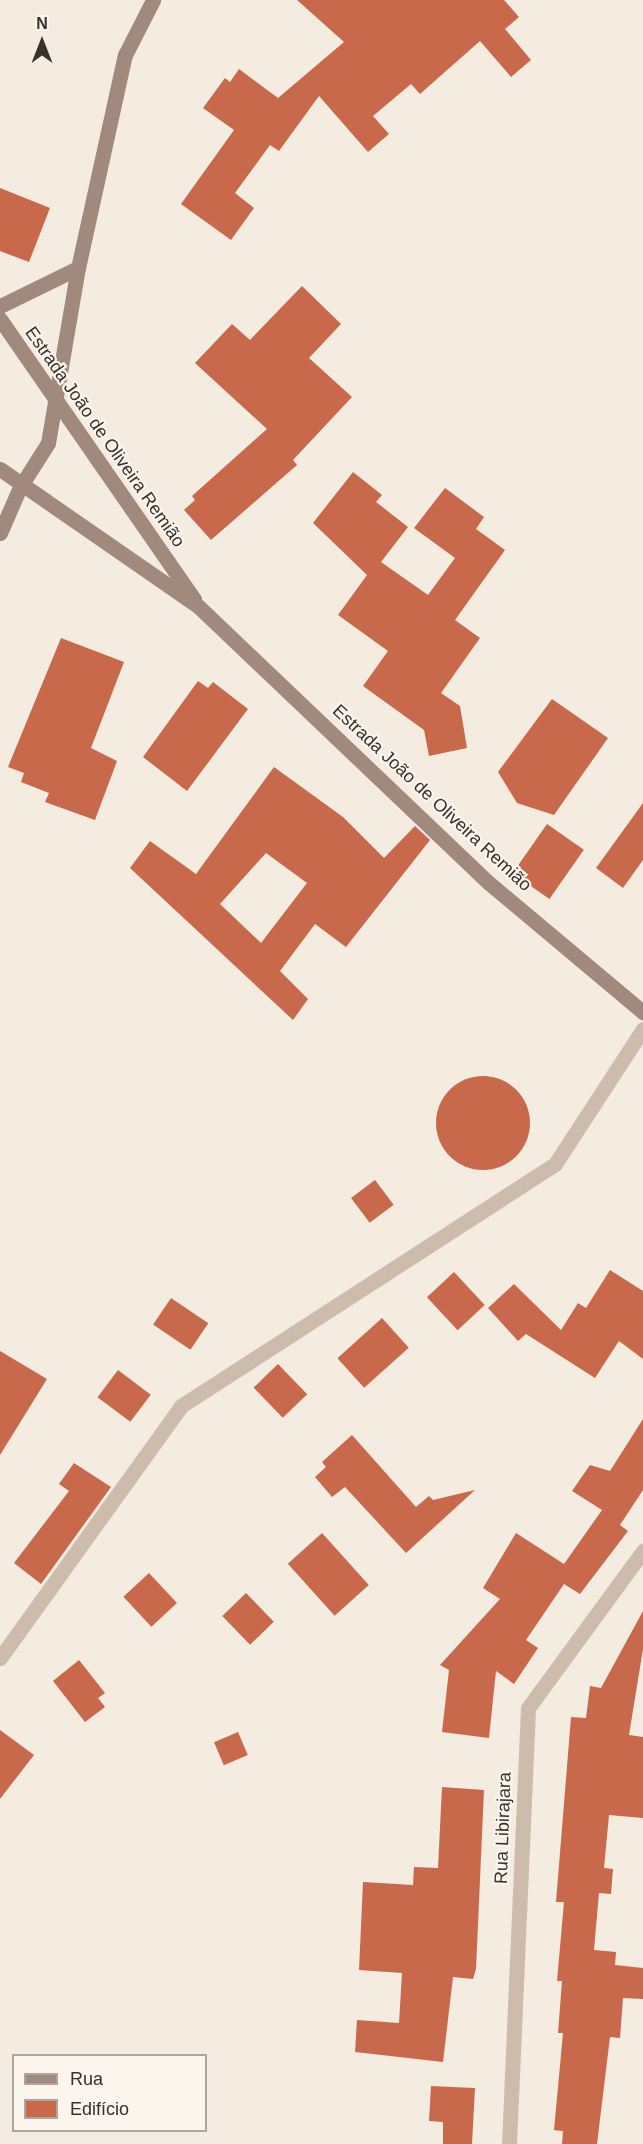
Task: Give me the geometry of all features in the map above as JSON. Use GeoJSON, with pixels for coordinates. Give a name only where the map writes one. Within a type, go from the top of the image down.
{"type":"FeatureCollection","features":[{"type":"Feature","properties":{"kind":"main road"},"geometry":{"type":"LineString","coordinates":[[0,533],[20,487],[48,443],[58,399],[78,268],[125,55],[153,0]]}},
{"type":"Feature","properties":{"kind":"main road"},"geometry":{"type":"LineString","coordinates":[[0,306],[78,268]]}},
{"type":"Feature","properties":{"kind":"main road","name":"Estrada João de Oliveira Remião"},"geometry":{"type":"LineString","coordinates":[[0,319],[58,399],[199,607]]}},
{"type":"Feature","properties":{"kind":"main road","name":"Estrada João de Oliveira Remião"},"geometry":{"type":"LineString","coordinates":[[0,469],[20,487],[199,607],[489,883],[643,1012]]}},
{"type":"Feature","properties":{"kind":"street"},"geometry":{"type":"LineString","coordinates":[[0,1658],[181,1406],[555,1164],[643,1029]]}},
{"type":"Feature","properties":{"kind":"street","name":"Rua Libirajara"},"geometry":{"type":"LineString","coordinates":[[509,2144],[528,1708],[643,1551]]}},
{"type":"Feature","properties":{"kind":"building"},"geometry":{"type":"Polygon","coordinates":[[[297,0],[504,0],[519,17],[505,29],[531,60],[511,77],[480,41],[420,94],[411,84],[373,116],[389,134],[368,152],[319,96],[279,151],[270,145],[235,193],[254,208],[231,240],[181,204],[234,130],[203,108],[225,78],[230,82],[239,69],[278,98],[344,42],[297,0]]]}},
{"type":"Feature","properties":{"kind":"building"},"geometry":{"type":"Polygon","coordinates":[[[0,188],[50,208],[29,262],[0,251],[0,188]]]}},
{"type":"Feature","properties":{"kind":"building"},"geometry":{"type":"Polygon","coordinates":[[[302,286],[341,324],[309,358],[352,397],[293,460],[297,465],[211,540],[184,510],[195,500],[192,496],[267,429],[195,363],[232,324],[250,340],[302,286]]]}},
{"type":"Feature","properties":{"kind":"building"},"geometry":{"type":"Polygon","coordinates":[[[353,472],[382,495],[376,502],[408,527],[381,562],[428,595],[455,558],[414,528],[445,488],[484,517],[476,529],[505,550],[455,620],[480,638],[441,693],[460,706],[467,748],[429,756],[424,730],[363,686],[388,651],[338,615],[367,575],[313,523],[353,472]]]}},
{"type":"Feature","properties":{"kind":"building"},"geometry":{"type":"Polygon","coordinates":[[[61,638],[124,662],[91,748],[117,761],[95,820],[45,802],[49,793],[21,782],[24,773],[8,767],[61,638]]]}},
{"type":"Feature","properties":{"kind":"building"},"geometry":{"type":"Polygon","coordinates":[[[198,681],[208,688],[213,682],[248,709],[187,791],[143,757],[198,681]]]}},
{"type":"Feature","properties":{"kind":"building"},"geometry":{"type":"Polygon","coordinates":[[[552,699],[608,738],[554,815],[517,803],[498,772],[552,699]]]}},
{"type":"Feature","properties":{"kind":"building"},"geometry":{"type":"Polygon","coordinates":[[[274,767],[343,817],[384,858],[415,826],[430,840],[346,947],[315,924],[280,971],[308,999],[293,1020],[130,868],[150,841],[196,874],[274,767]],[[266,853],[220,904],[261,943],[307,883],[266,853]]]}},
{"type":"Feature","properties":{"kind":"building"},"geometry":{"type":"Polygon","coordinates":[[[643,803],[643,860],[623,888],[596,868],[643,803]]]}},
{"type":"Feature","properties":{"kind":"building"},"geometry":{"type":"Polygon","coordinates":[[[547,824],[584,850],[549,899],[513,873],[547,824]]]}},
{"type":"Feature","properties":{"kind":"building"},"geometry":{"type":"Polygon","coordinates":[[[483,1076],[501,1080],[516,1090],[526,1105],[530,1123],[526,1141],[516,1156],[501,1166],[483,1170],[465,1166],[450,1156],[440,1141],[436,1123],[440,1105],[450,1090],[465,1080],[483,1076]]]}},
{"type":"Feature","properties":{"kind":"building"},"geometry":{"type":"Polygon","coordinates":[[[375,1180],[394,1205],[370,1223],[351,1198],[375,1180]]]}},
{"type":"Feature","properties":{"kind":"building"},"geometry":{"type":"Polygon","coordinates":[[[610,1270],[643,1291],[643,1359],[619,1341],[595,1378],[526,1334],[518,1341],[488,1308],[514,1284],[561,1330],[578,1303],[586,1308],[610,1270]]]}},
{"type":"Feature","properties":{"kind":"building"},"geometry":{"type":"Polygon","coordinates":[[[454,1272],[485,1305],[458,1330],[427,1297],[454,1272]]]}},
{"type":"Feature","properties":{"kind":"building"},"geometry":{"type":"Polygon","coordinates":[[[171,1298],[208,1323],[190,1350],[153,1325],[171,1298]]]}},
{"type":"Feature","properties":{"kind":"building"},"geometry":{"type":"Polygon","coordinates":[[[382,1318],[409,1348],[364,1388],[337,1358],[382,1318]]]}},
{"type":"Feature","properties":{"kind":"building"},"geometry":{"type":"Polygon","coordinates":[[[0,1351],[47,1379],[0,1455],[0,1351]]]}},
{"type":"Feature","properties":{"kind":"building"},"geometry":{"type":"Polygon","coordinates":[[[278,1364],[307,1394],[283,1418],[254,1388],[278,1364]]]}},
{"type":"Feature","properties":{"kind":"building"},"geometry":{"type":"Polygon","coordinates":[[[118,1370],[151,1395],[130,1422],[98,1397],[118,1370]]]}},
{"type":"Feature","properties":{"kind":"building"},"geometry":{"type":"Polygon","coordinates":[[[643,1419],[643,1490],[620,1525],[628,1531],[580,1594],[564,1584],[526,1640],[538,1648],[514,1684],[496,1671],[489,1738],[442,1732],[449,1670],[440,1665],[500,1599],[483,1588],[516,1533],[564,1564],[602,1510],[572,1491],[590,1465],[610,1471],[643,1419]]]}},
{"type":"Feature","properties":{"kind":"building"},"geometry":{"type":"Polygon","coordinates":[[[352,1435],[416,1507],[429,1496],[433,1500],[475,1490],[406,1553],[345,1487],[332,1497],[315,1477],[326,1467],[322,1462],[352,1435]]]}},
{"type":"Feature","properties":{"kind":"building"},"geometry":{"type":"Polygon","coordinates":[[[74,1463],[111,1487],[41,1584],[14,1563],[69,1491],[59,1484],[74,1463]]]}},
{"type":"Feature","properties":{"kind":"building"},"geometry":{"type":"Polygon","coordinates":[[[322,1533],[369,1585],[335,1616],[288,1564],[322,1533]]]}},
{"type":"Feature","properties":{"kind":"building"},"geometry":{"type":"Polygon","coordinates":[[[149,1573],[177,1603],[151,1627],[123,1597],[149,1573]]]}},
{"type":"Feature","properties":{"kind":"building"},"geometry":{"type":"Polygon","coordinates":[[[246,1593],[274,1622],[250,1645],[222,1616],[246,1593]]]}},
{"type":"Feature","properties":{"kind":"building"},"geometry":{"type":"Polygon","coordinates":[[[643,1611],[643,1649],[629,1735],[643,1737],[643,1818],[609,1815],[604,1868],[613,1869],[611,1894],[599,1893],[594,1950],[616,1952],[615,1965],[643,1968],[643,1999],[623,1998],[620,2038],[610,2037],[597,2144],[562,2144],[563,2131],[554,2130],[563,2033],[558,2033],[562,1981],[557,1981],[564,1902],[556,1902],[571,1717],[586,1718],[590,1686],[601,1688],[643,1611]]]}},
{"type":"Feature","properties":{"kind":"building"},"geometry":{"type":"Polygon","coordinates":[[[79,1660],[105,1693],[98,1698],[105,1707],[85,1722],[53,1681],[79,1660]]]}},
{"type":"Feature","properties":{"kind":"building"},"geometry":{"type":"Polygon","coordinates":[[[0,1730],[34,1755],[0,1799],[0,1730]]]}},
{"type":"Feature","properties":{"kind":"building"},"geometry":{"type":"Polygon","coordinates":[[[238,1732],[248,1755],[224,1765],[214,1742],[238,1732]]]}},
{"type":"Feature","properties":{"kind":"building"},"geometry":{"type":"Polygon","coordinates":[[[442,1787],[484,1790],[476,1969],[473,1979],[453,1977],[443,2062],[355,2052],[357,2020],[399,2023],[402,1973],[359,1970],[363,1882],[413,1885],[414,1867],[438,1868],[442,1787]]]}},
{"type":"Feature","properties":{"kind":"building"},"geometry":{"type":"Polygon","coordinates":[[[431,2086],[475,2088],[472,2144],[443,2144],[443,2122],[429,2121],[431,2086]]]}}]}
